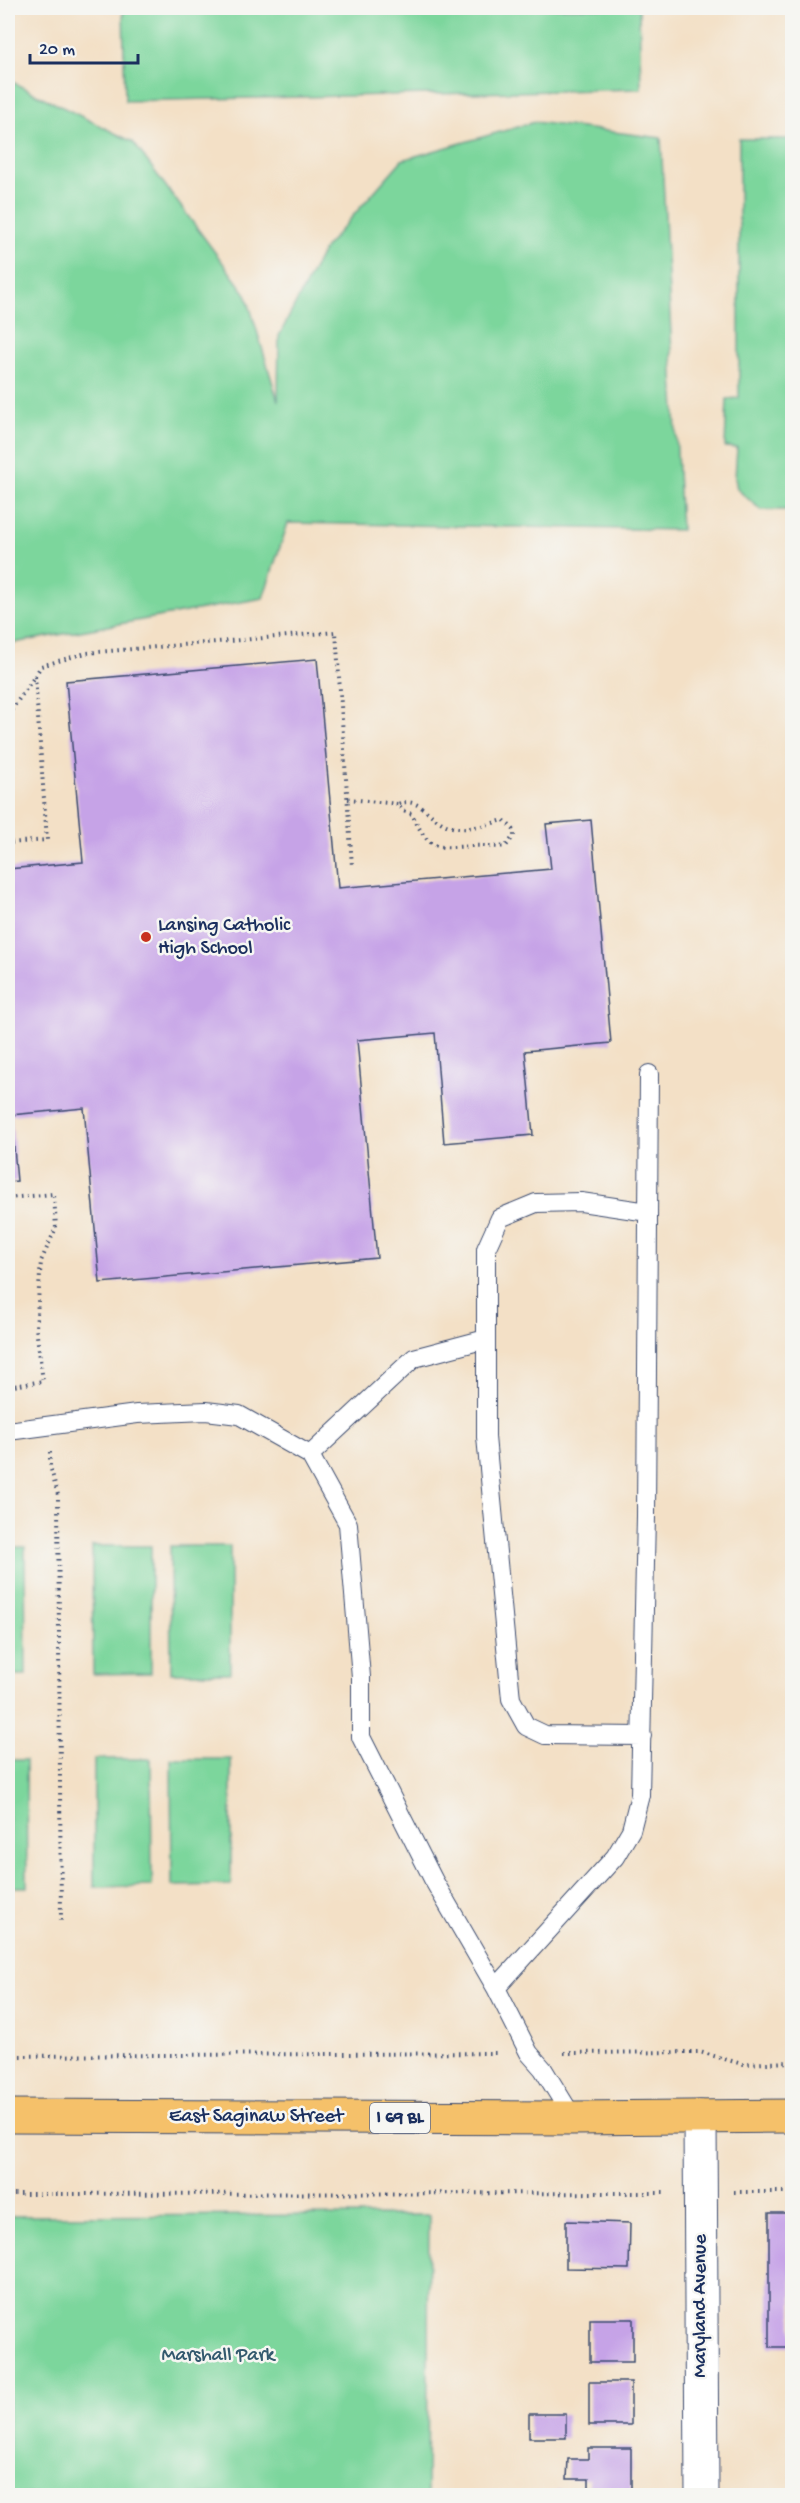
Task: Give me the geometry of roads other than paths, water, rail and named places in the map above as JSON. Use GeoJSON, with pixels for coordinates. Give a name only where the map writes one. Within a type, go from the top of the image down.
{"type":"FeatureCollection","features":[{"type":"Feature","properties":{"kind":"main road","name":"East Saginaw Street"},"geometry":{"type":"LineString","coordinates":[[8,2116],[573,2118],[792,2116]]}},
{"type":"Feature","properties":{"kind":"street","name":"Maryland Avenue"},"geometry":{"type":"LineString","coordinates":[[700,2117],[702,2496]]}},
{"type":"Feature","properties":{"kind":"lane"},"geometry":{"type":"LineString","coordinates":[[496,1988],[615,1857],[632,1830],[640,1795],[649,1074]]}},
{"type":"Feature","properties":{"kind":"lane"},"geometry":{"type":"LineString","coordinates":[[642,1736],[545,1735],[526,1726],[511,1699],[486,1437],[486,1249],[500,1218],[536,1203],[581,1202],[648,1212]]}},
{"type":"Feature","properties":{"kind":"lane"},"geometry":{"type":"LineString","coordinates":[[310,1455],[414,1358],[486,1338]]}},
{"type":"Feature","properties":{"kind":"lane"},"geometry":{"type":"LineString","coordinates":[[8,1431],[137,1414],[206,1411],[239,1415],[310,1455],[348,1524],[360,1677],[360,1737],[434,1881],[496,1988],[529,2053],[543,2069],[573,2118]]}},
{"type":"Feature","properties":{"kind":"place","name":"Lansing Catholic High School"},"geometry":{"type":"Point","coordinates":[146,937]}},
{"type":"Feature","properties":{"kind":"park label","name":"Marshall Park"},"geometry":{"type":"Point","coordinates":[218,2356]}}]}
